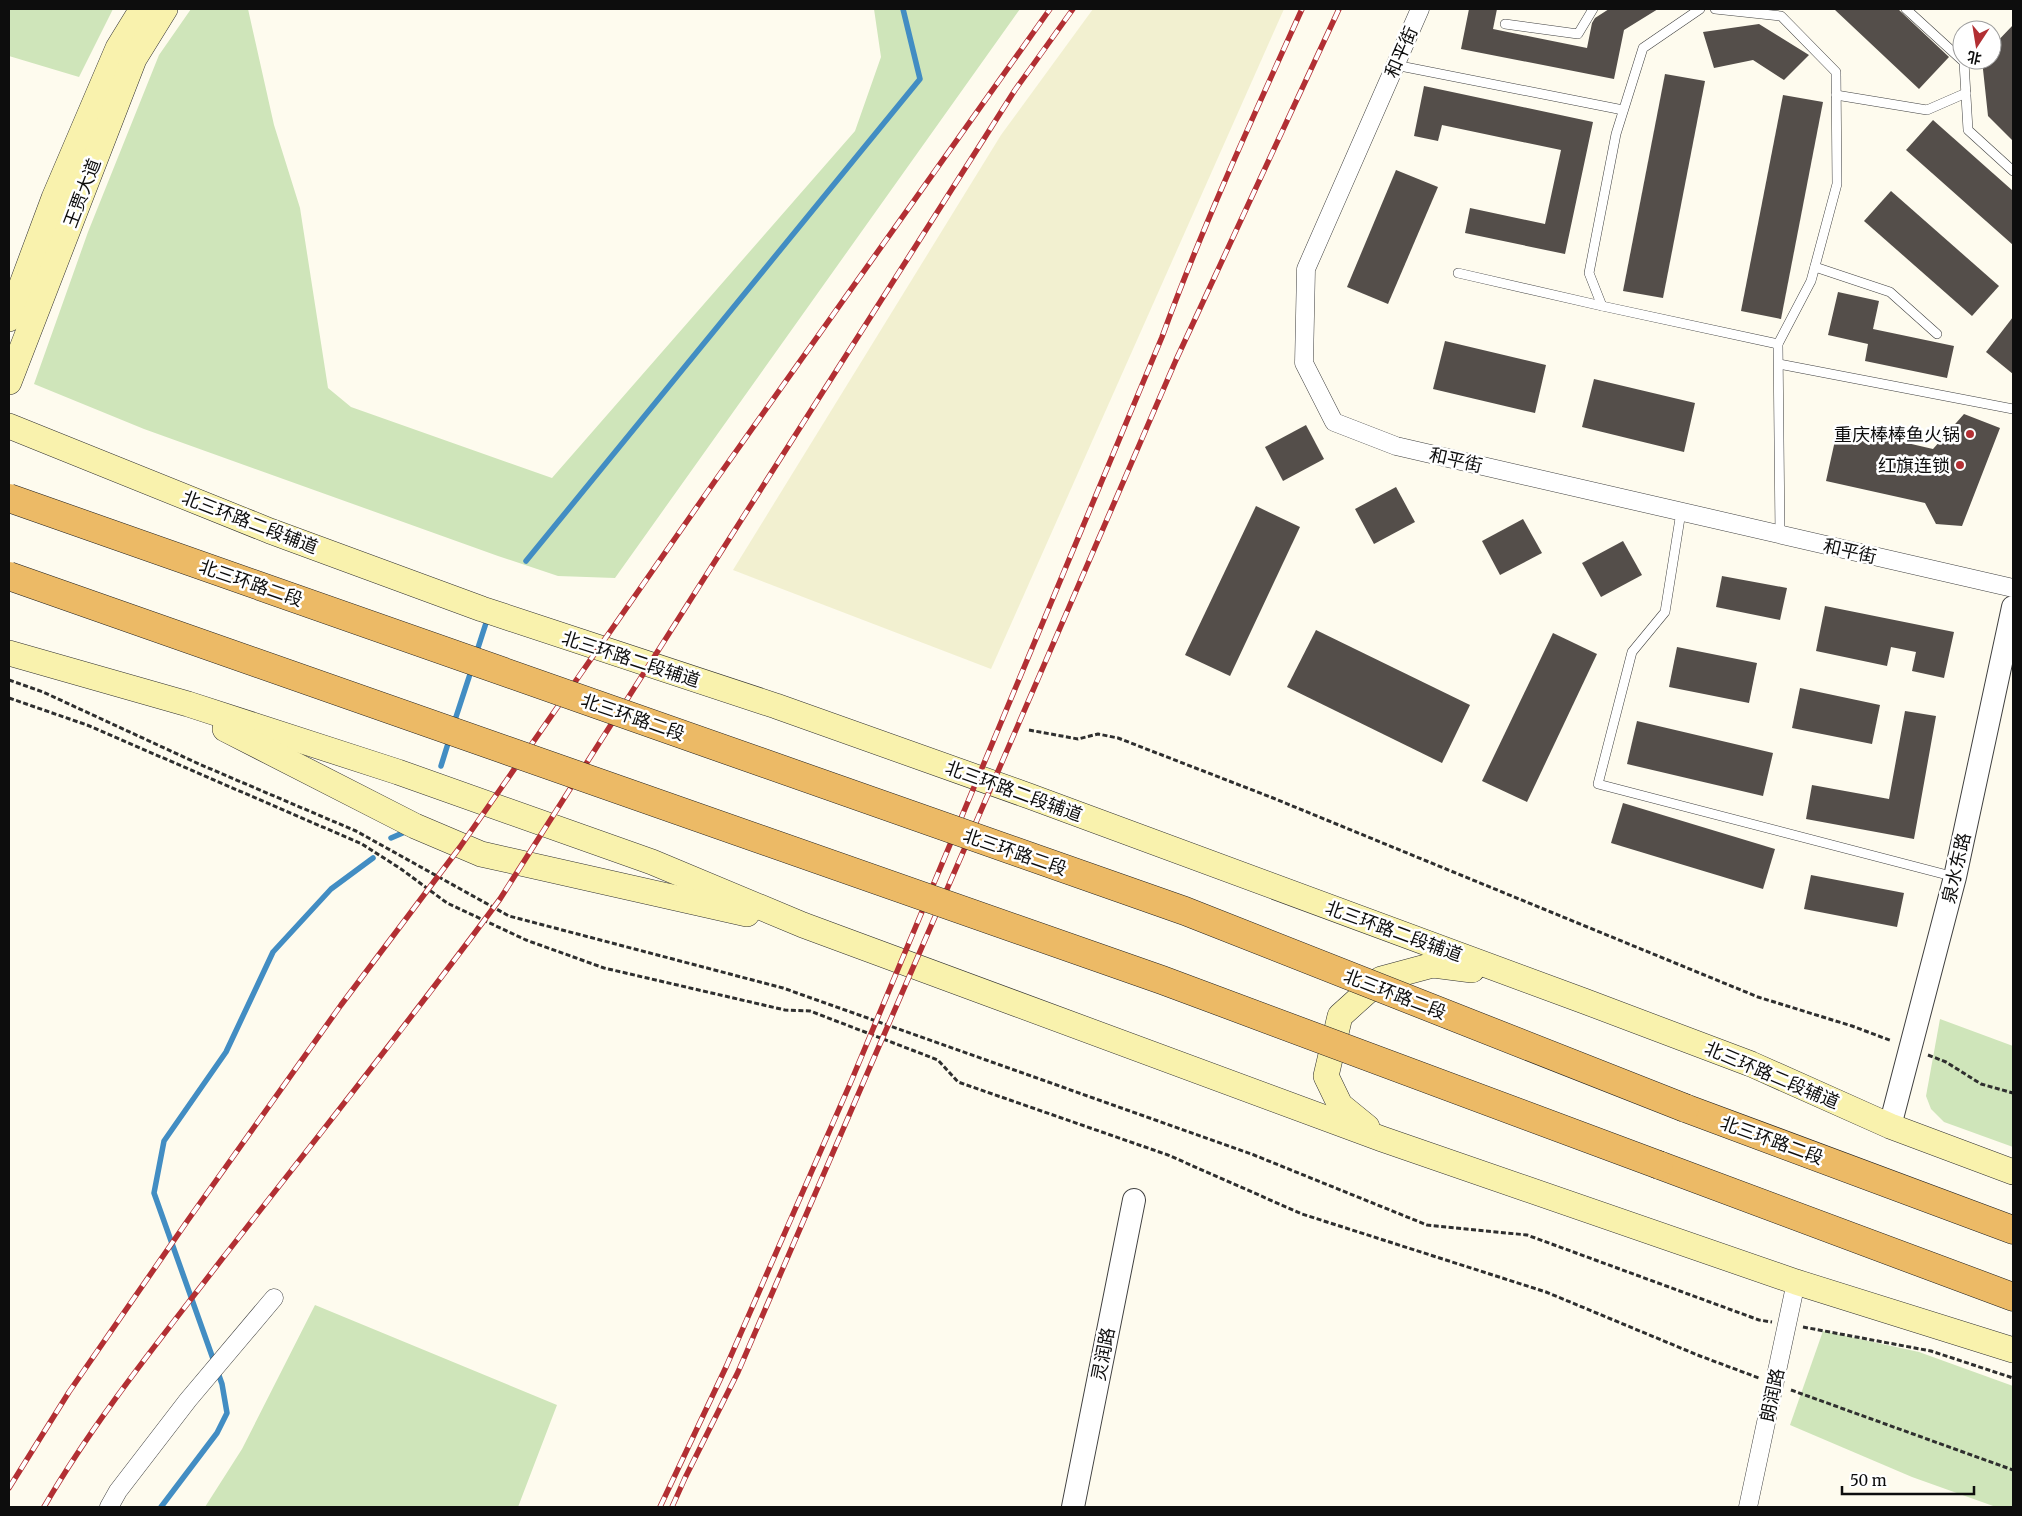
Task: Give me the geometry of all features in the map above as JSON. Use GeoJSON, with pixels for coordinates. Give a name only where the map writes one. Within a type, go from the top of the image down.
{"type":"FeatureCollection","features":[{"type":"Feature","properties":{"kind":"highway","name":"北三环路二段"},"geometry":{"type":"LineString","coordinates":[[9,498],[1185,912],[1685,1108],[2013,1230]]}},
{"type":"Feature","properties":{"kind":"highway"},"geometry":{"type":"LineString","coordinates":[[9,576],[1153,977],[2013,1297]]}},
{"type":"Feature","properties":{"kind":"highway"},"geometry":{"type":"LineString","coordinates":[[1966,1280],[2013,1305]]}},
{"type":"Feature","properties":{"kind":"main road","name":"王贾大道"},"geometry":{"type":"LineString","coordinates":[[9,319],[54,198],[118,48],[142,9]]}},
{"type":"Feature","properties":{"kind":"main road","name":"王贾大道"},"geometry":{"type":"LineString","coordinates":[[9,382],[134,59],[165,9]]}},
{"type":"Feature","properties":{"kind":"main road","name":"北三环路二段辅道"},"geometry":{"type":"LineString","coordinates":[[9,426],[270,531],[490,612],[776,706],[1029,796],[1515,975],[1751,1064],[1890,1126],[2013,1172]]}},
{"type":"Feature","properties":{"kind":"main road"},"geometry":{"type":"LineString","coordinates":[[9,653],[163,697],[398,772],[634,856],[803,925],[1382,1140],[1796,1282],[2013,1350]]}},
{"type":"Feature","properties":{"kind":"main road"},"geometry":{"type":"LineString","coordinates":[[163,697],[415,826],[481,854],[679,900],[803,925]]}},
{"type":"Feature","properties":{"kind":"main road"},"geometry":{"type":"LineString","coordinates":[[1382,1140],[1340,1104],[1326,1076],[1340,1016],[1381,979],[1433,965],[1515,975]]}},
{"type":"Feature","properties":{"kind":"street","name":"和平街"},"geometry":{"type":"LineString","coordinates":[[1420,9],[1306,269],[1304,362],[1334,422],[1396,446],[2013,588]]}},
{"type":"Feature","properties":{"kind":"street","name":"泉水东路"},"geometry":{"type":"LineString","coordinates":[[1890,1126],[1955,877],[2013,607]]}},
{"type":"Feature","properties":{"kind":"street","name":"灵润路"},"geometry":{"type":"LineString","coordinates":[[1073,1507],[1134,1200]]}},
{"type":"Feature","properties":{"kind":"street","name":"朗润路"},"geometry":{"type":"LineString","coordinates":[[1748,1507],[1796,1282]]}},
{"type":"Feature","properties":{"kind":"street"},"geometry":{"type":"LineString","coordinates":[[109,1507],[118,1491],[207,1376],[274,1298]]}},
{"type":"Feature","properties":{"kind":"lane"},"geometry":{"type":"LineString","coordinates":[[1505,24],[1578,34],[1593,9]]}},
{"type":"Feature","properties":{"kind":"lane"},"geometry":{"type":"LineString","coordinates":[[1602,306],[1589,273],[1616,134],[1643,48],[1700,9]]}},
{"type":"Feature","properties":{"kind":"lane"},"geometry":{"type":"LineString","coordinates":[[1721,9],[1781,16],[1836,72],[1838,184],[1811,281],[1778,344],[1780,534]]}},
{"type":"Feature","properties":{"kind":"lane"},"geometry":{"type":"LineString","coordinates":[[1906,9],[1964,62],[1968,130],[2013,171]]}},
{"type":"Feature","properties":{"kind":"lane"},"geometry":{"type":"LineString","coordinates":[[1395,65],[1623,110]]}},
{"type":"Feature","properties":{"kind":"lane"},"geometry":{"type":"LineString","coordinates":[[1836,95],[1927,110],[1966,93]]}},
{"type":"Feature","properties":{"kind":"lane"},"geometry":{"type":"LineString","coordinates":[[1815,267],[1890,292],[1937,334]]}},
{"type":"Feature","properties":{"kind":"lane"},"geometry":{"type":"LineString","coordinates":[[1458,273],[1778,344]]}},
{"type":"Feature","properties":{"kind":"lane"},"geometry":{"type":"LineString","coordinates":[[1778,364],[2013,409]]}},
{"type":"Feature","properties":{"kind":"lane"},"geometry":{"type":"LineString","coordinates":[[1681,512],[1665,612],[1632,652],[1598,784],[1955,877]]}},
{"type":"Feature","properties":{"kind":"path"},"geometry":{"type":"LineString","coordinates":[[9,680],[43,692],[198,764],[356,831],[509,916],[783,988],[1254,1155],[1427,1225],[1527,1235],[1759,1320],[1931,1351],[2013,1378]]}},
{"type":"Feature","properties":{"kind":"path"},"geometry":{"type":"LineString","coordinates":[[9,698],[87,725],[362,844],[401,868],[447,903],[526,940],[604,968],[785,1010],[810,1011],[938,1060],[958,1082],[1168,1155],[1302,1214],[1546,1292],[1700,1356],[2013,1470]]}},
{"type":"Feature","properties":{"kind":"path"},"geometry":{"type":"LineString","coordinates":[[1029,730],[1078,739],[1098,734],[1118,738],[1273,798],[1758,997],[1852,1026],[1946,1062],[1981,1084],[2013,1094]]}},
{"type":"Feature","properties":{"kind":"shaded area"},"geometry":{"type":"Polygon","coordinates":[[[1093,9],[1284,9],[991,669],[733,570],[1001,135],[1093,9]]]}},
{"type":"Feature","properties":{"kind":"green space"},"geometry":{"type":"Polygon","coordinates":[[[9,9],[113,9],[79,77],[9,56],[9,9]]]}},
{"type":"Feature","properties":{"kind":"green space"},"geometry":{"type":"Polygon","coordinates":[[[191,9],[248,9],[274,125],[300,208],[328,388],[351,407],[552,478],[855,131],[881,57],[874,9],[1020,9],[615,578],[558,576],[498,556],[144,429],[34,384],[88,232],[159,55],[191,9]]]}},
{"type":"Feature","properties":{"kind":"green space"},"geometry":{"type":"Polygon","coordinates":[[[1940,1019],[2013,1046],[2013,1147],[1944,1122],[1931,1109],[1926,1096],[1940,1019]]]}},
{"type":"Feature","properties":{"kind":"green space"},"geometry":{"type":"Polygon","coordinates":[[[315,1305],[557,1405],[518,1507],[205,1507],[242,1449],[315,1305]]]}},
{"type":"Feature","properties":{"kind":"green space"},"geometry":{"type":"Polygon","coordinates":[[[1823,1331],[1919,1352],[2013,1386],[2013,1507],[1996,1507],[1912,1477],[1790,1425],[1823,1331]]]}},
{"type":"Feature","properties":{"kind":"building"},"geometry":{"type":"Polygon","coordinates":[[[1469,9],[1497,9],[1493,29],[1587,48],[1592,23],[1595,18],[1609,9],[1658,9],[1624,30],[1614,79],[1461,49],[1469,9]]]}},
{"type":"Feature","properties":{"kind":"building"},"geometry":{"type":"Polygon","coordinates":[[[1834,9],[1898,9],[1949,57],[1919,89],[1834,9]]]}},
{"type":"Feature","properties":{"kind":"building"},"geometry":{"type":"Polygon","coordinates":[[[1759,24],[1809,55],[1784,80],[1753,60],[1714,68],[1703,32],[1759,24]]]}},
{"type":"Feature","properties":{"kind":"building"},"geometry":{"type":"Polygon","coordinates":[[[2013,25],[2013,141],[1988,116],[1983,70],[2002,70],[2002,37],[2013,25]]]}},
{"type":"Feature","properties":{"kind":"building"},"geometry":{"type":"Polygon","coordinates":[[[1665,74],[1705,81],[1663,298],[1623,291],[1665,74]]]}},
{"type":"Feature","properties":{"kind":"building"},"geometry":{"type":"Polygon","coordinates":[[[1424,86],[1593,122],[1565,254],[1465,233],[1470,208],[1545,224],[1561,150],[1442,125],[1438,141],[1414,136],[1424,86]]]}},
{"type":"Feature","properties":{"kind":"building"},"geometry":{"type":"Polygon","coordinates":[[[1783,95],[1823,102],[1781,319],[1741,311],[1783,95]]]}},
{"type":"Feature","properties":{"kind":"building"},"geometry":{"type":"Polygon","coordinates":[[[1933,120],[2013,191],[2013,245],[1906,150],[1933,120]]]}},
{"type":"Feature","properties":{"kind":"building"},"geometry":{"type":"Polygon","coordinates":[[[1396,170],[1438,187],[1388,304],[1347,287],[1396,170]]]}},
{"type":"Feature","properties":{"kind":"building"},"geometry":{"type":"Polygon","coordinates":[[[1891,191],[1999,286],[1972,316],[1864,221],[1891,191]]]}},
{"type":"Feature","properties":{"kind":"building"},"geometry":{"type":"Polygon","coordinates":[[[1838,292],[1879,301],[1873,329],[1954,346],[1947,378],[1865,361],[1868,344],[1828,335],[1838,292]]]}},
{"type":"Feature","properties":{"kind":"building"},"geometry":{"type":"Polygon","coordinates":[[[2013,317],[2013,374],[1986,352],[2013,317]]]}},
{"type":"Feature","properties":{"kind":"building"},"geometry":{"type":"Polygon","coordinates":[[[1445,341],[1546,365],[1535,413],[1433,389],[1445,341]]]}},
{"type":"Feature","properties":{"kind":"building"},"geometry":{"type":"Polygon","coordinates":[[[1594,379],[1695,403],[1684,452],[1582,427],[1594,379]]]}},
{"type":"Feature","properties":{"kind":"building"},"geometry":{"type":"Polygon","coordinates":[[[1964,414],[2000,428],[1962,526],[1936,524],[1925,503],[1826,481],[1838,427],[1933,449],[1964,414]]]}},
{"type":"Feature","properties":{"kind":"building"},"geometry":{"type":"Polygon","coordinates":[[[1306,425],[1324,459],[1283,481],[1265,447],[1306,425]]]}},
{"type":"Feature","properties":{"kind":"building"},"geometry":{"type":"Polygon","coordinates":[[[1396,487],[1415,522],[1374,544],[1355,509],[1396,487]]]}},
{"type":"Feature","properties":{"kind":"building"},"geometry":{"type":"Polygon","coordinates":[[[1256,506],[1300,527],[1230,676],[1185,655],[1256,506]]]}},
{"type":"Feature","properties":{"kind":"building"},"geometry":{"type":"Polygon","coordinates":[[[1523,519],[1542,553],[1500,575],[1482,541],[1523,519]]]}},
{"type":"Feature","properties":{"kind":"building"},"geometry":{"type":"Polygon","coordinates":[[[1623,541],[1642,575],[1601,597],[1582,563],[1623,541]]]}},
{"type":"Feature","properties":{"kind":"building"},"geometry":{"type":"Polygon","coordinates":[[[1722,576],[1787,588],[1780,620],[1716,607],[1722,576]]]}},
{"type":"Feature","properties":{"kind":"building"},"geometry":{"type":"Polygon","coordinates":[[[1825,606],[1954,632],[1944,678],[1912,671],[1916,652],[1891,647],[1887,666],[1816,651],[1825,606]]]}},
{"type":"Feature","properties":{"kind":"building"},"geometry":{"type":"Polygon","coordinates":[[[1316,630],[1470,705],[1442,763],[1287,687],[1316,630]]]}},
{"type":"Feature","properties":{"kind":"building"},"geometry":{"type":"Polygon","coordinates":[[[1553,633],[1597,654],[1527,802],[1482,781],[1553,633]]]}},
{"type":"Feature","properties":{"kind":"building"},"geometry":{"type":"Polygon","coordinates":[[[1677,647],[1757,663],[1749,703],[1669,687],[1677,647]]]}},
{"type":"Feature","properties":{"kind":"building"},"geometry":{"type":"Polygon","coordinates":[[[1800,688],[1880,705],[1872,744],[1792,728],[1800,688]]]}},
{"type":"Feature","properties":{"kind":"building"},"geometry":{"type":"Polygon","coordinates":[[[1905,711],[1936,716],[1914,839],[1806,819],[1812,785],[1889,799],[1905,711]]]}},
{"type":"Feature","properties":{"kind":"building"},"geometry":{"type":"Polygon","coordinates":[[[1637,721],[1773,753],[1763,796],[1627,764],[1637,721]]]}},
{"type":"Feature","properties":{"kind":"building"},"geometry":{"type":"Polygon","coordinates":[[[1623,803],[1775,849],[1763,889],[1611,843],[1623,803]]]}},
{"type":"Feature","properties":{"kind":"building"},"geometry":{"type":"Polygon","coordinates":[[[1811,875],[1904,893],[1897,927],[1804,909],[1811,875]]]}},
{"type":"Feature","properties":{"kind":"waterway"},"geometry":{"type":"LineString","coordinates":[[526,561],[920,79],[903,9]]}},
{"type":"Feature","properties":{"kind":"waterway"},"geometry":{"type":"LineString","coordinates":[[476,654],[486,623]]}},
{"type":"Feature","properties":{"kind":"waterway"},"geometry":{"type":"LineString","coordinates":[[454,723],[472,668]]}},
{"type":"Feature","properties":{"kind":"waterway"},"geometry":{"type":"LineString","coordinates":[[441,766],[450,737]]}},
{"type":"Feature","properties":{"kind":"waterway"},"geometry":{"type":"LineString","coordinates":[[391,838],[405,832]]}},
{"type":"Feature","properties":{"kind":"waterway"},"geometry":{"type":"LineString","coordinates":[[161,1507],[217,1433],[227,1413],[222,1384],[154,1193],[164,1141],[226,1052],[273,952],[331,889],[373,858]]}},
{"type":"Feature","properties":{"kind":"railway"},"geometry":{"type":"LineString","coordinates":[[9,1488],[69,1392],[188,1220],[341,1005],[460,847],[715,481],[1050,9]]}},
{"type":"Feature","properties":{"kind":"railway"},"geometry":{"type":"LineString","coordinates":[[44,1507],[106,1411],[129,1380],[397,1035],[500,899],[1015,90],[1073,9]]}},
{"type":"Feature","properties":{"kind":"railway"},"geometry":{"type":"LineString","coordinates":[[660,1507],[726,1367],[850,1084],[1162,337],[1211,212],[1302,9]]}},
{"type":"Feature","properties":{"kind":"railway"},"geometry":{"type":"LineString","coordinates":[[672,1507],[738,1372],[1176,360],[1339,9]]}},
{"type":"Feature","properties":{"kind":"place","name":"重庆棒棒鱼火锅"},"geometry":{"type":"Point","coordinates":[1970,434]}},
{"type":"Feature","properties":{"kind":"place","name":"红旗连锁"},"geometry":{"type":"Point","coordinates":[1960,465]}}]}
